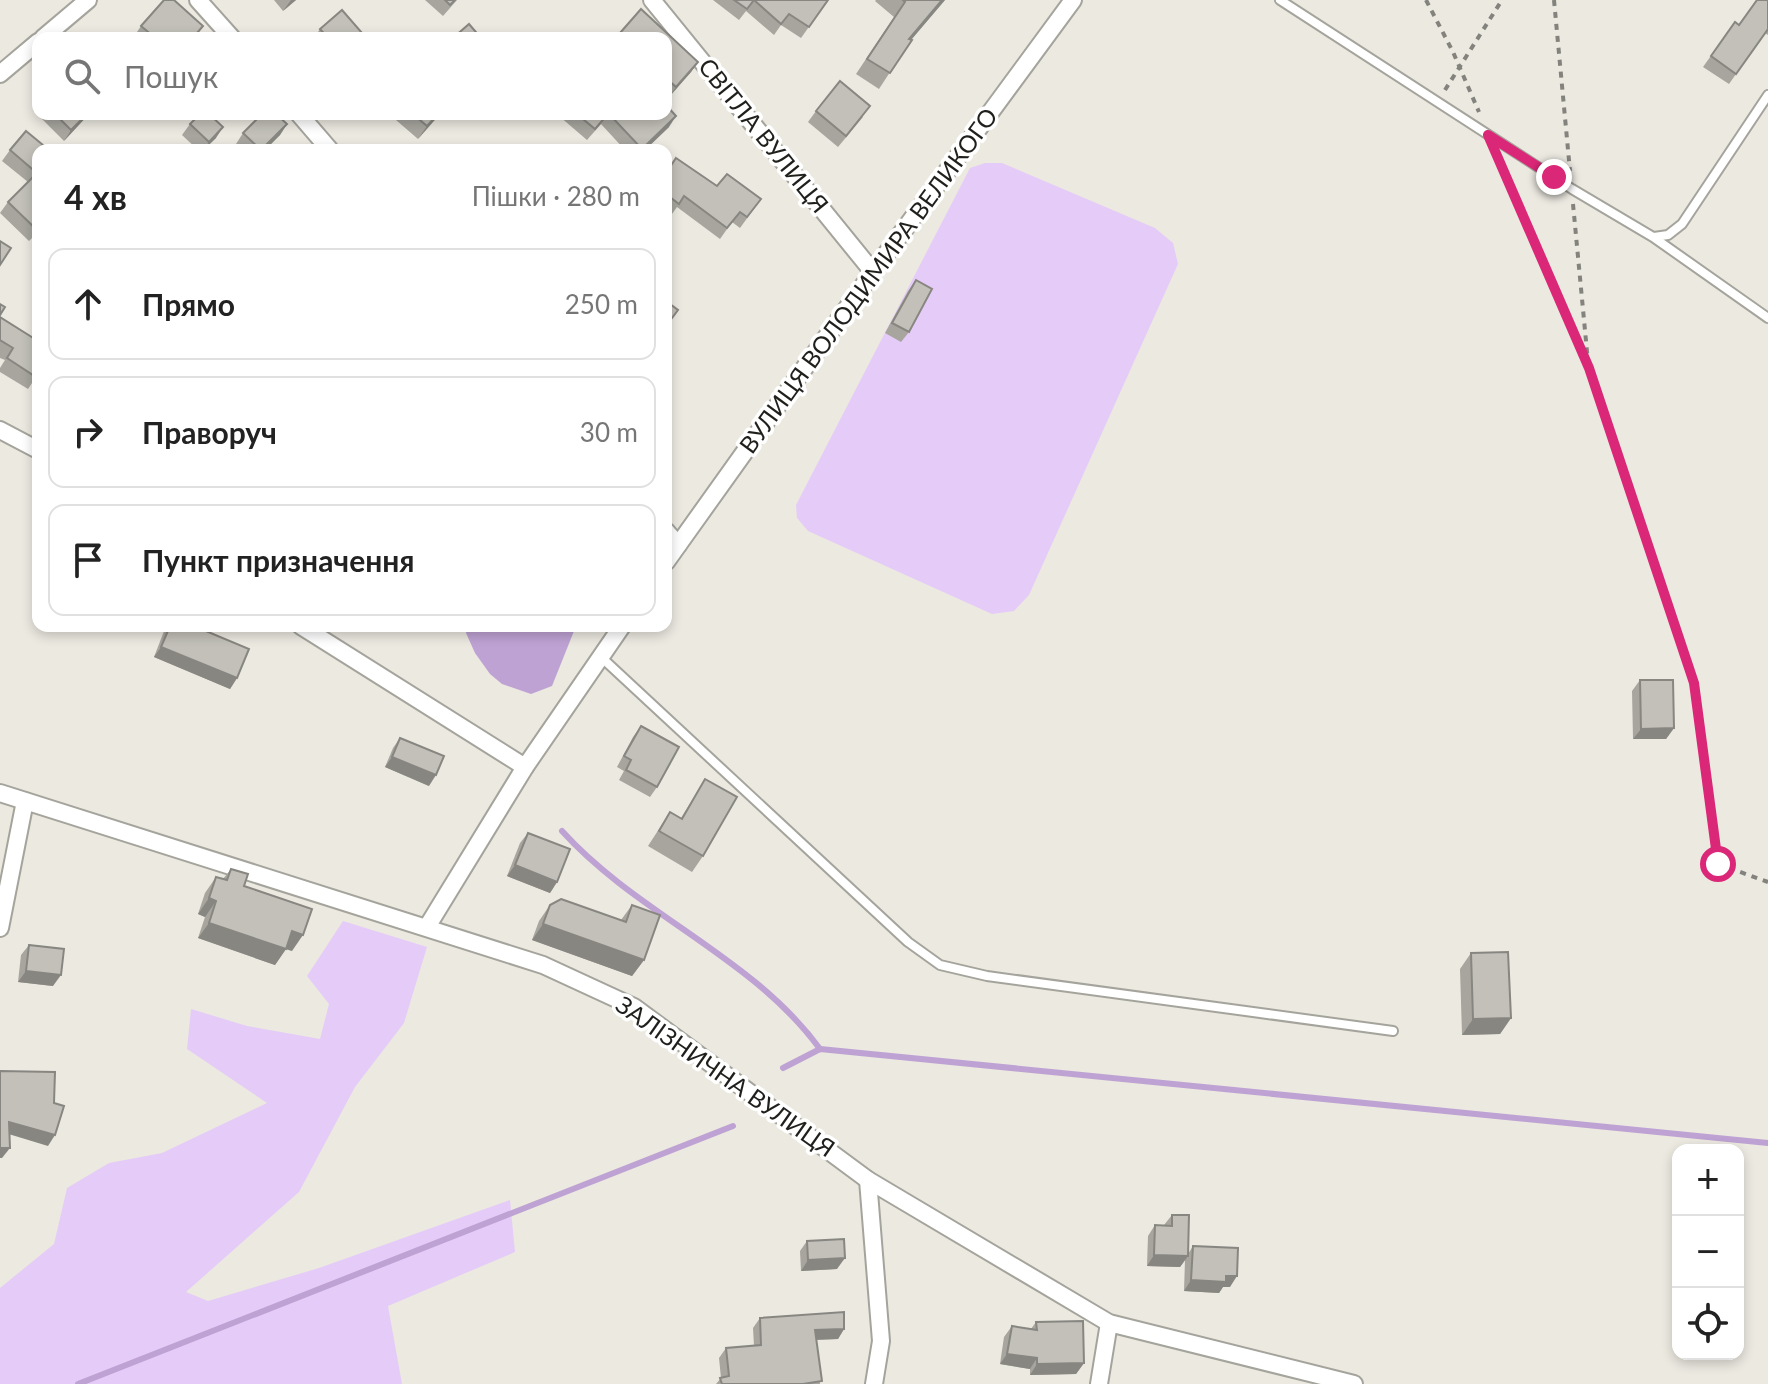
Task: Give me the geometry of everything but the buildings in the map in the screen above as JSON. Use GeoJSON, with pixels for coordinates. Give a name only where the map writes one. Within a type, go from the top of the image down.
{"type":"FeatureCollection","features":[{"type":"Feature","properties":{"kind":"street"},"geometry":{"type":"LineString","coordinates":[[50,32],[88,0]]}},
{"type":"Feature","properties":{"kind":"street"},"geometry":{"type":"LineString","coordinates":[[198,0],[227,32]]}},
{"type":"Feature","properties":{"kind":"street","name":"СВІТЛА ВУЛИЦЯ"},"geometry":{"type":"LineString","coordinates":[[652,0],[873,272]]}},
{"type":"Feature","properties":{"kind":"street","name":"ВУЛИЦЯ ВОЛОДИМИРА ВЕЛИКОГО"},"geometry":{"type":"LineString","coordinates":[[672,554],[1073,0]]}},
{"type":"Feature","properties":{"kind":"street"},"geometry":{"type":"LineString","coordinates":[[0,74],[32,47]]}},
{"type":"Feature","properties":{"kind":"street"},"geometry":{"type":"LineString","coordinates":[[304,120],[325,144]]}},
{"type":"Feature","properties":{"kind":"street"},"geometry":{"type":"LineString","coordinates":[[0,430],[32,447]]}},
{"type":"Feature","properties":{"kind":"street"},"geometry":{"type":"LineString","coordinates":[[672,538],[678,545]]}},
{"type":"Feature","properties":{"kind":"street"},"geometry":{"type":"LineString","coordinates":[[311,632],[525,767]]}},
{"type":"Feature","properties":{"kind":"street"},"geometry":{"type":"LineString","coordinates":[[427,927],[525,767],[618,632]]}},
{"type":"Feature","properties":{"kind":"street","name":"ЗАЛІЗНИЧНА ВУЛИЦЯ"},"geometry":{"type":"LineString","coordinates":[[0,793],[543,965],[634,1007],[868,1180],[1109,1323],[1295,1378],[1354,1384]]}},
{"type":"Feature","properties":{"kind":"street"},"geometry":{"type":"LineString","coordinates":[[0,928],[25,801]]}},
{"type":"Feature","properties":{"kind":"street"},"geometry":{"type":"LineString","coordinates":[[868,1180],[881,1341],[874,1384]]}},
{"type":"Feature","properties":{"kind":"street"},"geometry":{"type":"LineString","coordinates":[[1099,1384],[1109,1323]]}},
{"type":"Feature","properties":{"kind":"lane"},"geometry":{"type":"LineString","coordinates":[[1280,0],[1653,237],[1768,318]]}},
{"type":"Feature","properties":{"kind":"lane"},"geometry":{"type":"LineString","coordinates":[[1653,237],[1668,235],[1682,224],[1768,95]]}},
{"type":"Feature","properties":{"kind":"lane"},"geometry":{"type":"LineString","coordinates":[[601,657],[908,942],[940,965],[987,976],[1393,1031]]}},
{"type":"Feature","properties":{"kind":"path"},"geometry":{"type":"LineString","coordinates":[[1426,0],[1459,67],[1589,368],[1694,683],[1718,864],[1768,882]]}},
{"type":"Feature","properties":{"kind":"path"},"geometry":{"type":"LineString","coordinates":[[1437,102],[1502,0]]}},
{"type":"Feature","properties":{"kind":"shaded area"},"geometry":{"type":"Polygon","coordinates":[[[985,163],[1002,163],[1155,228],[1173,243],[1178,264],[1029,595],[1014,611],[992,614],[808,531],[797,518],[796,505],[970,168],[985,163]]]}},
{"type":"Feature","properties":{"kind":"shaded area"},"geometry":{"type":"Polygon","coordinates":[[[574,632],[552,686],[531,694],[502,684],[490,674],[466,633],[574,632]]]}},
{"type":"Feature","properties":{"kind":"shaded area"},"geometry":{"type":"Polygon","coordinates":[[[343,921],[427,947],[404,1023],[355,1087],[299,1192],[186,1292],[208,1301],[319,1268],[510,1200],[515,1252],[388,1306],[402,1384],[0,1384],[0,1288],[54,1244],[67,1188],[109,1163],[162,1153],[267,1103],[187,1049],[191,1009],[247,1026],[320,1039],[329,1004],[307,976],[343,921]]]}},
{"type":"Feature","properties":{"kind":"waterway"},"geometry":{"type":"LineString","coordinates":[[562,831],[592,861],[625,887],[762,988],[793,1016],[820,1049]]}},
{"type":"Feature","properties":{"kind":"waterway"},"geometry":{"type":"LineString","coordinates":[[783,1068],[820,1049],[1768,1143]]}},
{"type":"Feature","properties":{"kind":"waterway"},"geometry":{"type":"LineString","coordinates":[[78,1384],[733,1126]]}},
{"type":"Feature","properties":{"kind":"route"},"geometry":{"type":"LineString","coordinates":[[1554,177],[1488,135],[1589,368],[1694,683],[1718,864]]}}]}
